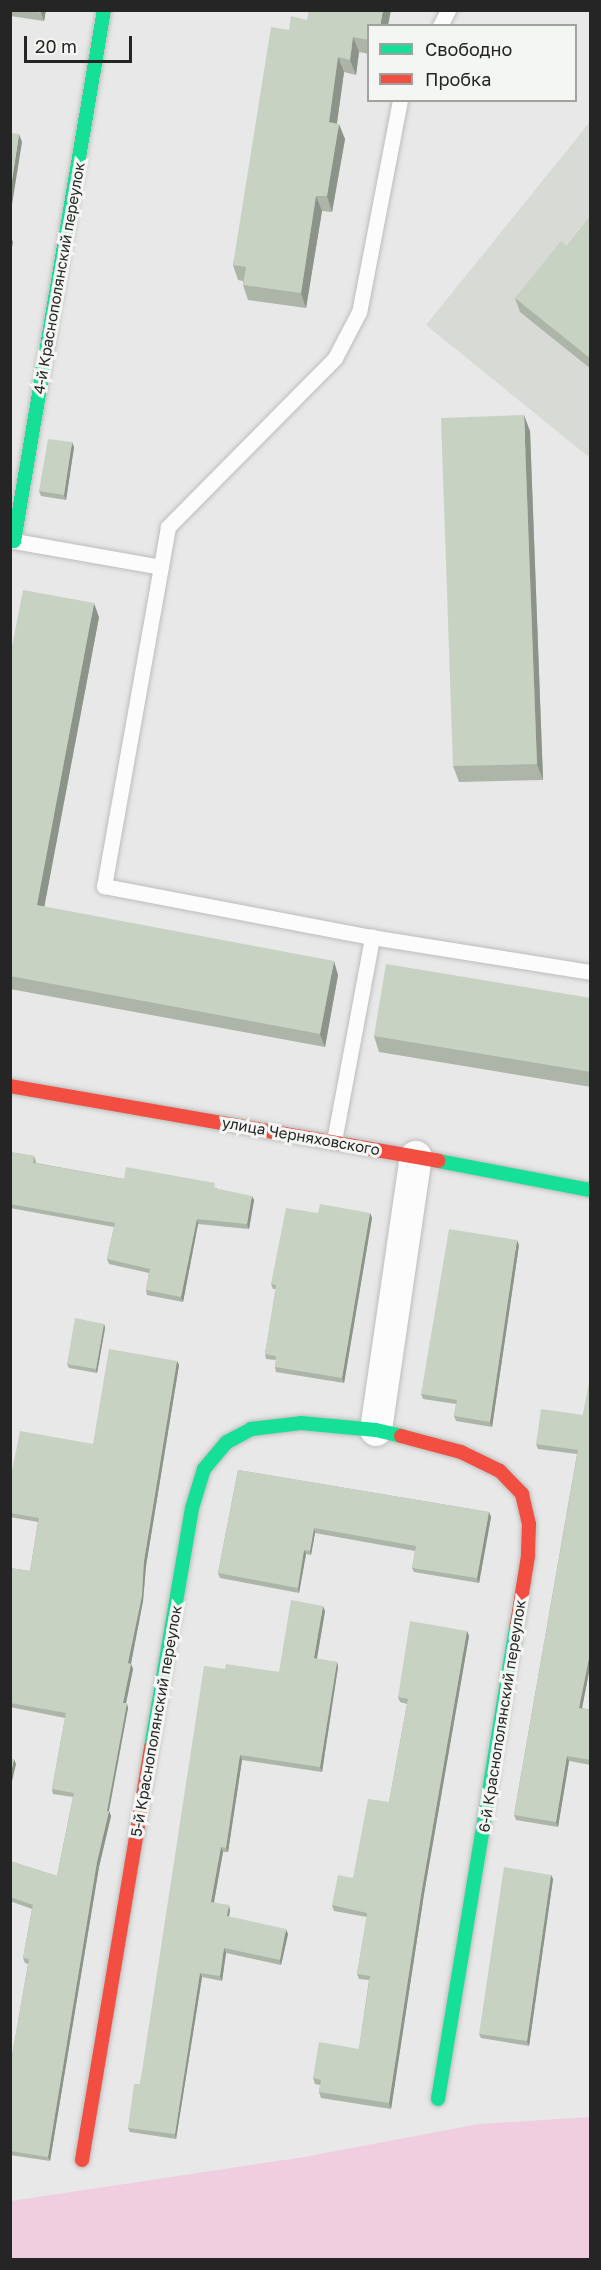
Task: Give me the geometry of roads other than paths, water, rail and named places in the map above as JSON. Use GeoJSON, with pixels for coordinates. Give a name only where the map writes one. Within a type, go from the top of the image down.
{"type":"FeatureCollection","features":[{"type":"Feature","properties":{"kind":"street","name":"4-й Краснополянский переулок"},"geometry":{"type":"LineString","coordinates":[[12,541],[104,10]]}},
{"type":"Feature","properties":{"kind":"street","name":"улица Черняховского"},"geometry":{"type":"LineString","coordinates":[[10,1086],[334,1141],[591,1190]]}},
{"type":"Feature","properties":{"kind":"street"},"geometry":{"type":"LineString","coordinates":[[376,1430],[416,1157]]}},
{"type":"Feature","properties":{"kind":"street","name":"5-й Краснополянский переулок"},"geometry":{"type":"LineString","coordinates":[[82,2160],[192,1508],[204,1469],[227,1442],[251,1429],[301,1422],[376,1430]]}},
{"type":"Feature","properties":{"kind":"street","name":"6-й Краснополянский переулок"},"geometry":{"type":"LineString","coordinates":[[376,1430],[461,1452],[500,1471],[522,1494],[529,1524],[528,1556],[438,2099]]}},
{"type":"Feature","properties":{"kind":"lane"},"geometry":{"type":"LineString","coordinates":[[441,24],[448,10]]}},
{"type":"Feature","properties":{"kind":"lane"},"geometry":{"type":"LineString","coordinates":[[400,102],[359,312],[335,358],[168,527],[104,885],[372,937],[591,972]]}},
{"type":"Feature","properties":{"kind":"lane"},"geometry":{"type":"LineString","coordinates":[[12,541],[161,567]]}},
{"type":"Feature","properties":{"kind":"lane"},"geometry":{"type":"LineString","coordinates":[[334,1141],[372,937]]}}]}
